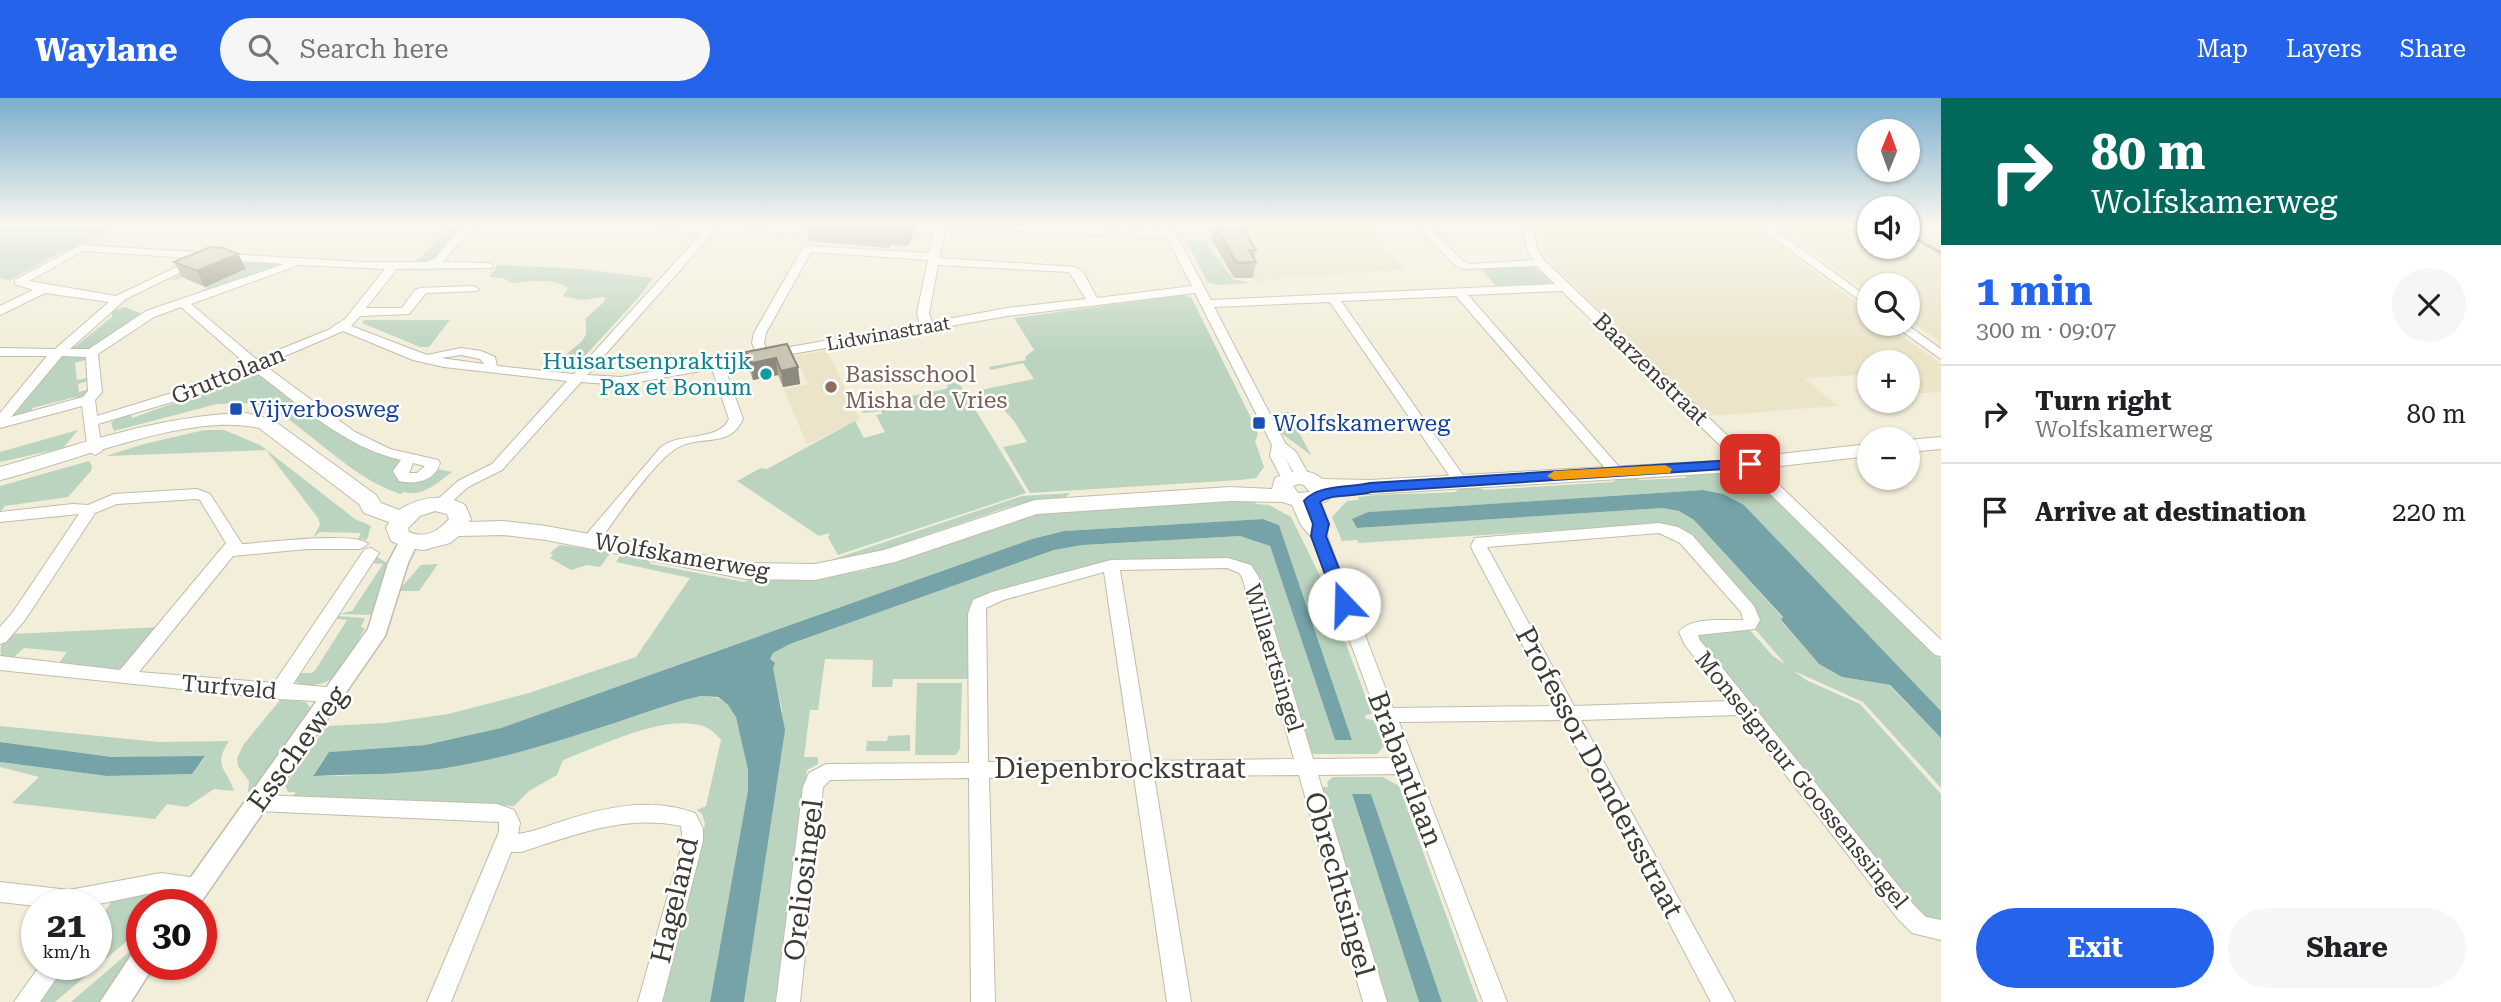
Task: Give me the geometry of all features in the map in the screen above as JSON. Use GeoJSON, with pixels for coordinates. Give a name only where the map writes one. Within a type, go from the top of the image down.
{"type":"FeatureCollection","features":[{"type":"Feature","properties":{"kind":"main road"},"geometry":{"type":"LineString","coordinates":[[0,474],[185,423],[218,418],[246,419],[266,424],[369,500],[372,508],[408,514],[452,515],[440,538],[415,542],[397,533],[408,514]]}},
{"type":"Feature","properties":{"kind":"main road"},"geometry":{"type":"LineString","coordinates":[[1920,445],[1941,443]]}},
{"type":"Feature","properties":{"kind":"main road","name":"Wolfskamerweg"},"geometry":{"type":"LineString","coordinates":[[452,515],[489,530],[503,528],[591,540],[746,571],[815,572],[869,562],[1035,507],[1230,494],[1248,496],[1301,489],[1355,492],[1370,487],[1750,464],[1857,451]]}},
{"type":"Feature","properties":{"kind":"street"},"geometry":{"type":"LineString","coordinates":[[45,267],[19,282],[129,306],[183,303],[284,267]]}},
{"type":"Feature","properties":{"kind":"street"},"geometry":{"type":"LineString","coordinates":[[0,423],[57,353],[192,267]]}},
{"type":"Feature","properties":{"kind":"street","name":"Gruttolaan"},"geometry":{"type":"LineString","coordinates":[[91,422],[177,396],[343,327],[392,267]]}},
{"type":"Feature","properties":{"kind":"street"},"geometry":{"type":"LineString","coordinates":[[452,515],[479,477],[497,467],[677,267]]}},
{"type":"Feature","properties":{"kind":"street"},"geometry":{"type":"LineString","coordinates":[[763,356],[758,343],[760,332],[795,267]]}},
{"type":"Feature","properties":{"kind":"street"},"geometry":{"type":"LineString","coordinates":[[928,326],[923,313],[931,267]]}},
{"type":"Feature","properties":{"kind":"street"},"geometry":{"type":"LineString","coordinates":[[1047,267],[1072,269],[1077,272],[1092,300]]}},
{"type":"Feature","properties":{"kind":"street","name":"Brabantlaan"},"geometry":{"type":"LineString","coordinates":[[1188,267],[1279,445],[1277,456],[1301,489],[1321,524],[1319,536],[1495,1002]]}},
{"type":"Feature","properties":{"kind":"street","name":"Baarzenstraat"},"geometry":{"type":"LineString","coordinates":[[1545,267],[1941,650]]}},
{"type":"Feature","properties":{"kind":"street"},"geometry":{"type":"LineString","coordinates":[[1819,267],[1857,294]]}},
{"type":"Feature","properties":{"kind":"street"},"geometry":{"type":"LineString","coordinates":[[1207,304],[1567,287]]}},
{"type":"Feature","properties":{"kind":"street"},"geometry":{"type":"LineString","coordinates":[[0,311],[43,289]]}},
{"type":"Feature","properties":{"kind":"street"},"geometry":{"type":"LineString","coordinates":[[357,312],[405,311],[419,292],[424,290],[473,289]]}},
{"type":"Feature","properties":{"kind":"street","name":"Lidwinastraat"},"geometry":{"type":"LineString","coordinates":[[343,327],[429,360],[578,379],[621,381],[928,326],[1092,300],[1199,289]]}},
{"type":"Feature","properties":{"kind":"street"},"geometry":{"type":"LineString","coordinates":[[1459,292],[1616,472]]}},
{"type":"Feature","properties":{"kind":"street"},"geometry":{"type":"LineString","coordinates":[[1333,298],[1460,481]]}},
{"type":"Feature","properties":{"kind":"street"},"geometry":{"type":"LineString","coordinates":[[183,303],[254,365],[356,439],[409,459]]}},
{"type":"Feature","properties":{"kind":"street"},"geometry":{"type":"LineString","coordinates":[[0,423],[89,400],[95,392],[92,354],[129,306]]}},
{"type":"Feature","properties":{"kind":"street"},"geometry":{"type":"LineString","coordinates":[[1915,336],[1941,355]]}},
{"type":"Feature","properties":{"kind":"street"},"geometry":{"type":"LineString","coordinates":[[0,352],[92,354]]}},
{"type":"Feature","properties":{"kind":"street"},"geometry":{"type":"LineString","coordinates":[[591,540],[669,446],[726,433],[735,424],[736,419],[717,365]]}},
{"type":"Feature","properties":{"kind":"street"},"geometry":{"type":"LineString","coordinates":[[89,400],[95,448]]}},
{"type":"Feature","properties":{"kind":"street"},"geometry":{"type":"LineString","coordinates":[[0,517],[82,510],[114,499],[197,494],[205,497],[233,544],[124,677]]}},
{"type":"Feature","properties":{"kind":"street"},"geometry":{"type":"LineString","coordinates":[[0,638],[19,616],[82,510]]}},
{"type":"Feature","properties":{"kind":"street","name":"Monseigneur Goossenssingel"},"geometry":{"type":"LineString","coordinates":[[1481,542],[1659,528],[1673,531],[1686,539],[1752,616],[1749,625],[1688,632],[1691,641],[1906,912],[1920,926],[1941,930]]}},
{"type":"Feature","properties":{"kind":"street","name":"Esscheweg"},"geometry":{"type":"LineString","coordinates":[[195,889],[378,631],[393,582],[411,561],[415,542]]}},
{"type":"Feature","properties":{"kind":"street","name":"Professor Dondersstraat"},"geometry":{"type":"LineString","coordinates":[[1481,542],[1481,551],[1723,1002]]}},
{"type":"Feature","properties":{"kind":"street"},"geometry":{"type":"LineString","coordinates":[[227,551],[307,544],[366,549],[278,692]]}},
{"type":"Feature","properties":{"kind":"street","name":"Willaertsingel"},"geometry":{"type":"LineString","coordinates":[[979,769],[978,604],[1111,565],[1228,564],[1245,569],[1251,576],[1306,767]]}},
{"type":"Feature","properties":{"kind":"street"},"geometry":{"type":"LineString","coordinates":[[1111,565],[1179,1002]]}},
{"type":"Feature","properties":{"kind":"street","name":"Turfveld"},"geometry":{"type":"LineString","coordinates":[[0,663],[278,692],[335,695]]}},
{"type":"Feature","properties":{"kind":"street"},"geometry":{"type":"LineString","coordinates":[[1386,715],[1744,708]]}},
{"type":"Feature","properties":{"kind":"street","name":"Diepenbrockstraat"},"geometry":{"type":"LineString","coordinates":[[834,771],[1405,766]]}},
{"type":"Feature","properties":{"kind":"street","name":"Obrechtsingel"},"geometry":{"type":"LineString","coordinates":[[1306,767],[1375,1002]]}},
{"type":"Feature","properties":{"kind":"street"},"geometry":{"type":"LineString","coordinates":[[979,769],[983,1002]]}},
{"type":"Feature","properties":{"kind":"street","name":"Oreliosingel"},"geometry":{"type":"LineString","coordinates":[[788,1002],[813,787],[816,779],[826,772],[834,771]]}},
{"type":"Feature","properties":{"kind":"street"},"geometry":{"type":"LineString","coordinates":[[258,803],[497,812],[507,816],[510,823],[504,843],[439,1002]]}},
{"type":"Feature","properties":{"kind":"street","name":"Hageland"},"geometry":{"type":"LineString","coordinates":[[504,843],[521,843],[623,812],[674,815],[688,819],[694,829],[693,841],[650,1002]]}},
{"type":"Feature","properties":{"kind":"street"},"geometry":{"type":"LineString","coordinates":[[139,889],[161,882],[177,889]]}},
{"type":"Feature","properties":{"kind":"street"},"geometry":{"type":"LineString","coordinates":[[0,892],[21,894]]}},
{"type":"Feature","properties":{"kind":"street"},"geometry":{"type":"LineString","coordinates":[[26,1002],[43,980]]}},
{"type":"Feature","properties":{"kind":"street"},"geometry":{"type":"LineString","coordinates":[[114,1002],[130,980]]}},
{"type":"Feature","properties":{"kind":"shaded area"},"geometry":{"type":"Polygon","coordinates":[[[1249,267],[1405,269],[1263,280],[1263,283],[1256,283],[1249,267]]]}},
{"type":"Feature","properties":{"kind":"shaded area"},"geometry":{"type":"Polygon","coordinates":[[[1555,267],[1808,267],[1857,303],[1857,336],[1902,336],[1941,364],[1941,392],[1920,393],[1920,350],[1857,350],[1857,375],[1804,378],[1838,406],[1707,416],[1555,267]]]}},
{"type":"Feature","properties":{"kind":"shaded area"},"geometry":{"type":"Polygon","coordinates":[[[1834,267],[1941,267],[1941,342],[1920,327],[1920,273],[1857,273],[1857,284],[1834,267]]]}},
{"type":"Feature","properties":{"kind":"shaded area"},"geometry":{"type":"Polygon","coordinates":[[[827,350],[860,419],[807,445],[784,389],[808,384],[795,356],[827,350]]]}},
{"type":"Feature","properties":{"kind":"green space"},"geometry":{"type":"Polygon","coordinates":[[[0,267],[34,267],[10,280],[0,278],[0,267]]]}},
{"type":"Feature","properties":{"kind":"green space"},"geometry":{"type":"Polygon","coordinates":[[[197,267],[206,267],[170,280],[197,267]]]}},
{"type":"Feature","properties":{"kind":"green space"},"geometry":{"type":"Polygon","coordinates":[[[244,267],[280,267],[203,292],[202,289],[207,289],[205,287],[245,270],[244,267]]]}},
{"type":"Feature","properties":{"kind":"green space"},"geometry":{"type":"Polygon","coordinates":[[[496,267],[544,267],[653,278],[572,370],[549,369],[581,342],[586,335],[586,318],[604,302],[605,297],[581,300],[563,296],[568,288],[555,282],[512,283],[503,278],[489,277],[496,267]]]}},
{"type":"Feature","properties":{"kind":"green space"},"geometry":{"type":"Polygon","coordinates":[[[1200,267],[1224,267],[1233,279],[1251,283],[1217,285],[1207,282],[1200,267]]]}},
{"type":"Feature","properties":{"kind":"green space"},"geometry":{"type":"Polygon","coordinates":[[[1532,267],[1552,282],[1496,286],[1481,269],[1532,267]]]}},
{"type":"Feature","properties":{"kind":"green space"},"geometry":{"type":"Polygon","coordinates":[[[1183,295],[1191,297],[1255,426],[1258,434],[1255,441],[1264,467],[1256,478],[1030,493],[1003,447],[1027,442],[1014,421],[993,398],[987,399],[981,390],[1034,379],[1023,363],[991,370],[989,367],[1026,360],[1025,357],[1034,350],[1014,318],[1183,295]]]}},
{"type":"Feature","properties":{"kind":"green space"},"geometry":{"type":"Polygon","coordinates":[[[125,307],[142,314],[90,351],[66,349],[72,343],[76,346],[113,316],[110,312],[125,307]]]}},
{"type":"Feature","properties":{"kind":"green space"},"geometry":{"type":"Polygon","coordinates":[[[364,320],[450,320],[429,347],[420,347],[362,323],[364,320]]]}},
{"type":"Feature","properties":{"kind":"green space"},"geometry":{"type":"Polygon","coordinates":[[[64,355],[85,357],[85,360],[75,363],[77,380],[87,378],[88,381],[78,384],[79,392],[89,389],[88,395],[77,401],[76,397],[32,408],[32,413],[13,416],[12,412],[17,412],[55,362],[64,355]]]}},
{"type":"Feature","properties":{"kind":"green space"},"geometry":{"type":"Polygon","coordinates":[[[259,372],[355,443],[398,460],[400,464],[394,475],[403,482],[437,469],[452,472],[423,491],[400,494],[363,476],[285,417],[257,405],[258,403],[217,404],[114,431],[111,423],[117,418],[131,414],[132,418],[222,386],[219,382],[259,372]]]}},
{"type":"Feature","properties":{"kind":"green space"},"geometry":{"type":"Polygon","coordinates":[[[953,382],[961,386],[1026,493],[838,555],[828,537],[830,533],[819,536],[737,481],[761,468],[767,469],[855,421],[864,438],[885,432],[876,415],[882,414],[881,411],[863,413],[860,406],[937,391],[948,388],[946,383],[953,382]]]}},
{"type":"Feature","properties":{"kind":"green space"},"geometry":{"type":"Polygon","coordinates":[[[1288,412],[1311,455],[1281,433],[1283,428],[1274,413],[1288,412]]]}},
{"type":"Feature","properties":{"kind":"green space"},"geometry":{"type":"Polygon","coordinates":[[[78,430],[63,448],[0,462],[0,452],[78,430]]]}},
{"type":"Feature","properties":{"kind":"green space"},"geometry":{"type":"Polygon","coordinates":[[[204,430],[224,430],[260,445],[355,519],[371,526],[367,540],[358,539],[361,533],[320,532],[313,538],[320,525],[318,518],[266,450],[106,456],[204,430]]]}},
{"type":"Feature","properties":{"kind":"green space"},"geometry":{"type":"Polygon","coordinates":[[[89,461],[91,471],[68,497],[5,506],[0,512],[0,486],[89,461]]]}},
{"type":"Feature","properties":{"kind":"green space"},"geometry":{"type":"Polygon","coordinates":[[[1748,473],[1758,478],[1941,659],[1941,711],[1744,505],[1723,494],[1703,490],[1368,512],[1353,519],[1357,528],[1663,508],[1679,511],[1694,520],[1783,618],[1781,621],[1819,664],[1842,677],[1889,685],[1941,738],[1941,788],[1863,702],[1794,671],[1806,680],[1860,704],[1941,794],[1941,923],[1928,922],[1731,684],[1731,678],[1707,648],[1698,643],[1696,634],[1749,629],[1773,656],[1786,665],[1753,627],[1688,536],[1657,524],[1359,543],[1357,540],[1342,541],[1332,517],[1347,501],[1359,500],[1358,497],[1455,492],[1470,487],[1485,490],[1613,482],[1617,479],[1632,478],[1685,478],[1689,474],[1748,473]]]}},
{"type":"Feature","properties":{"kind":"green space"},"geometry":{"type":"Polygon","coordinates":[[[1070,493],[1066,497],[1008,507],[879,551],[819,564],[1022,496],[1070,493]]]}},
{"type":"Feature","properties":{"kind":"green space"},"geometry":{"type":"Polygon","coordinates":[[[1205,502],[1255,502],[1269,505],[1291,517],[1323,582],[1372,714],[1365,715],[1366,719],[1374,720],[1384,746],[1377,754],[1313,754],[1309,750],[1250,567],[1236,560],[1108,561],[974,599],[969,610],[969,679],[893,679],[892,687],[872,687],[873,660],[825,659],[818,710],[810,710],[804,757],[818,757],[818,764],[807,770],[778,1002],[744,1002],[782,749],[782,709],[770,659],[773,653],[790,644],[1054,550],[1083,545],[1240,536],[1270,546],[1335,740],[1352,740],[1279,525],[1263,519],[1064,531],[1032,539],[501,728],[425,745],[329,752],[313,775],[372,774],[453,765],[531,748],[684,700],[701,696],[718,698],[728,705],[736,716],[748,770],[748,790],[710,1002],[659,1002],[705,824],[702,814],[697,810],[706,806],[721,740],[706,727],[683,723],[648,728],[563,760],[557,775],[529,791],[514,806],[292,797],[296,792],[288,792],[285,785],[327,726],[385,723],[448,714],[529,693],[636,657],[690,578],[616,562],[621,554],[648,560],[651,564],[744,582],[750,579],[807,580],[867,570],[1011,521],[1045,513],[1205,502]]]}},
{"type":"Feature","properties":{"kind":"green space"},"geometry":{"type":"Polygon","coordinates":[[[560,545],[611,552],[600,567],[587,565],[571,570],[550,558],[553,555],[550,553],[560,545]]]}},
{"type":"Feature","properties":{"kind":"green space"},"geometry":{"type":"Polygon","coordinates":[[[377,557],[389,564],[370,615],[338,614],[352,611],[383,564],[371,563],[377,557]]]}},
{"type":"Feature","properties":{"kind":"green space"},"geometry":{"type":"Polygon","coordinates":[[[438,564],[419,591],[398,591],[421,565],[438,564]]]}},
{"type":"Feature","properties":{"kind":"green space"},"geometry":{"type":"Polygon","coordinates":[[[337,616],[365,618],[361,627],[365,628],[358,640],[360,646],[342,670],[329,681],[299,685],[295,680],[299,673],[312,673],[316,669],[347,620],[335,619],[337,616]]]}},
{"type":"Feature","properties":{"kind":"green space"},"geometry":{"type":"Polygon","coordinates":[[[162,627],[125,665],[116,670],[58,664],[67,652],[24,648],[12,659],[1,656],[2,643],[12,634],[162,627]]]}},
{"type":"Feature","properties":{"kind":"green space"},"geometry":{"type":"Polygon","coordinates":[[[917,683],[962,683],[960,748],[956,755],[915,755],[917,683]]]}},
{"type":"Feature","properties":{"kind":"green space"},"geometry":{"type":"Polygon","coordinates":[[[281,699],[306,702],[312,710],[255,792],[248,792],[249,781],[238,766],[237,758],[244,744],[281,699]]]}},
{"type":"Feature","properties":{"kind":"green space"},"geometry":{"type":"Polygon","coordinates":[[[0,726],[158,742],[229,741],[221,762],[234,791],[214,789],[187,807],[167,804],[155,819],[12,803],[39,777],[0,767],[0,762],[107,776],[192,774],[205,757],[112,757],[0,742],[0,726]]]}},
{"type":"Feature","properties":{"kind":"green space"},"geometry":{"type":"Polygon","coordinates":[[[910,735],[910,751],[866,751],[867,741],[887,741],[888,736],[910,735]]]}},
{"type":"Feature","properties":{"kind":"green space"},"geometry":{"type":"Polygon","coordinates":[[[1333,777],[1383,777],[1399,786],[1478,1002],[1442,1002],[1371,794],[1352,795],[1419,1002],[1383,1002],[1319,787],[1328,787],[1327,782],[1333,777]]]}},
{"type":"Feature","properties":{"kind":"green space"},"geometry":{"type":"Polygon","coordinates":[[[126,896],[126,942],[112,954],[112,901],[126,896]]]}},
{"type":"Feature","properties":{"kind":"green space"},"geometry":{"type":"Polygon","coordinates":[[[126,955],[126,968],[101,1002],[71,1002],[97,980],[112,980],[112,967],[126,955]]]}},
{"type":"Feature","properties":{"kind":"green space"},"geometry":{"type":"Polygon","coordinates":[[[51,980],[81,980],[55,1002],[32,1002],[51,980]]]}},
{"type":"Feature","properties":{"kind":"water"},"geometry":{"type":"Polygon","coordinates":[[[1703,490],[1723,494],[1744,505],[1941,711],[1941,738],[1890,685],[1842,677],[1819,664],[1781,620],[1783,617],[1694,520],[1679,511],[1663,508],[1357,528],[1352,519],[1368,512],[1703,490]]]}},
{"type":"Feature","properties":{"kind":"water"},"geometry":{"type":"Polygon","coordinates":[[[1263,519],[1279,525],[1352,740],[1335,740],[1270,546],[1240,536],[1083,545],[1054,550],[790,644],[773,653],[770,659],[775,663],[773,668],[785,730],[744,1002],[710,1002],[748,790],[748,770],[736,717],[718,697],[701,696],[684,700],[543,745],[457,766],[403,773],[313,776],[329,752],[425,745],[501,728],[1032,539],[1064,531],[1263,519]]]}},
{"type":"Feature","properties":{"kind":"water"},"geometry":{"type":"Polygon","coordinates":[[[0,742],[112,757],[205,756],[192,774],[107,776],[0,762],[0,742]]]}},
{"type":"Feature","properties":{"kind":"water"},"geometry":{"type":"Polygon","coordinates":[[[1352,794],[1371,794],[1442,1002],[1419,1002],[1352,794]]]}},
{"type":"Feature","properties":{"kind":"building"},"geometry":{"type":"Polygon","coordinates":[[[187,267],[206,267],[197,271],[187,267]]]}},
{"type":"Feature","properties":{"kind":"building"},"geometry":{"type":"Polygon","coordinates":[[[787,344],[798,367],[781,371],[776,358],[751,363],[746,352],[787,344]]]}},
{"type":"Feature","properties":{"kind":"slow traffic"},"geometry":{"type":"LineString","coordinates":[[1554,476],[1665,469]]}},
{"type":"Feature","properties":{"kind":"place","name":"Huisartsenpraktijk Pax et Bonum"},"geometry":{"type":"Point","coordinates":[766,374]}},
{"type":"Feature","properties":{"kind":"place","name":"Basisschool Misha de Vries"},"geometry":{"type":"Point","coordinates":[831,387]}},
{"type":"Feature","properties":{"kind":"place","name":"Vijverbosweg"},"geometry":{"type":"Point","coordinates":[236,409]}},
{"type":"Feature","properties":{"kind":"place","name":"Wolfskamerweg"},"geometry":{"type":"Point","coordinates":[1259,423]}},
{"type":"Feature","properties":{"kind":"route"},"geometry":{"type":"LineString","coordinates":[[1344,604],[1319,536],[1321,524],[1312,501],[1321,494],[1355,492],[1370,487],[1750,464]]}}]}
